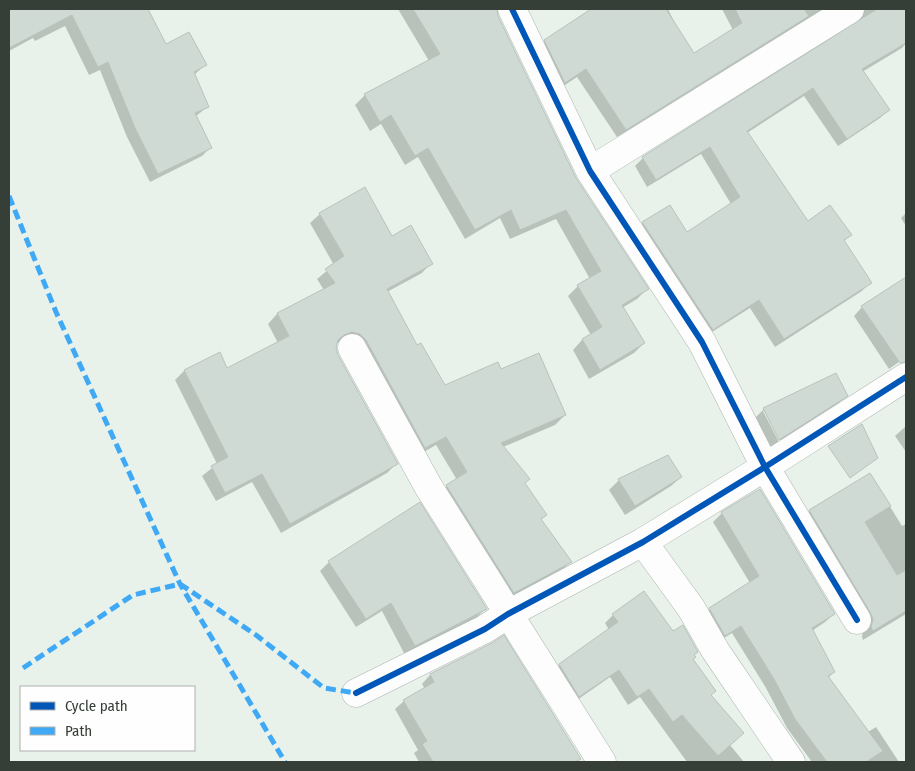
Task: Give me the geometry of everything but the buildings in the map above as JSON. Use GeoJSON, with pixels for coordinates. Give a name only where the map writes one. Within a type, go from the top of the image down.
{"type":"FeatureCollection","features":[{"type":"Feature","properties":{"kind":"street"},"geometry":{"type":"LineString","coordinates":[[512,9],[590,170],[702,342],[765,467],[857,620]]}},
{"type":"Feature","properties":{"kind":"street"},"geometry":{"type":"LineString","coordinates":[[590,170],[850,9]]}},
{"type":"Feature","properties":{"kind":"street"},"geometry":{"type":"LineString","coordinates":[[352,348],[428,486],[602,762]]}},
{"type":"Feature","properties":{"kind":"street"},"geometry":{"type":"LineString","coordinates":[[356,693],[485,629],[508,614],[643,542],[906,377]]}},
{"type":"Feature","properties":{"kind":"street"},"geometry":{"type":"LineString","coordinates":[[643,542],[691,608],[716,650],[791,762]]}},
{"type":"Feature","properties":{"kind":"marked path"},"geometry":{"type":"LineString","coordinates":[[9,196],[56,312],[180,584],[285,762]]}},
{"type":"Feature","properties":{"kind":"marked path"},"geometry":{"type":"LineString","coordinates":[[23,668],[133,595],[180,584],[256,635],[324,688],[356,693]]}},
{"type":"Feature","properties":{"kind":"cycle path"},"geometry":{"type":"LineString","coordinates":[[512,9],[590,171],[702,342],[765,467],[857,620]]}},
{"type":"Feature","properties":{"kind":"cycle path"},"geometry":{"type":"LineString","coordinates":[[356,693],[485,629],[508,614],[643,542],[906,377]]}}]}
